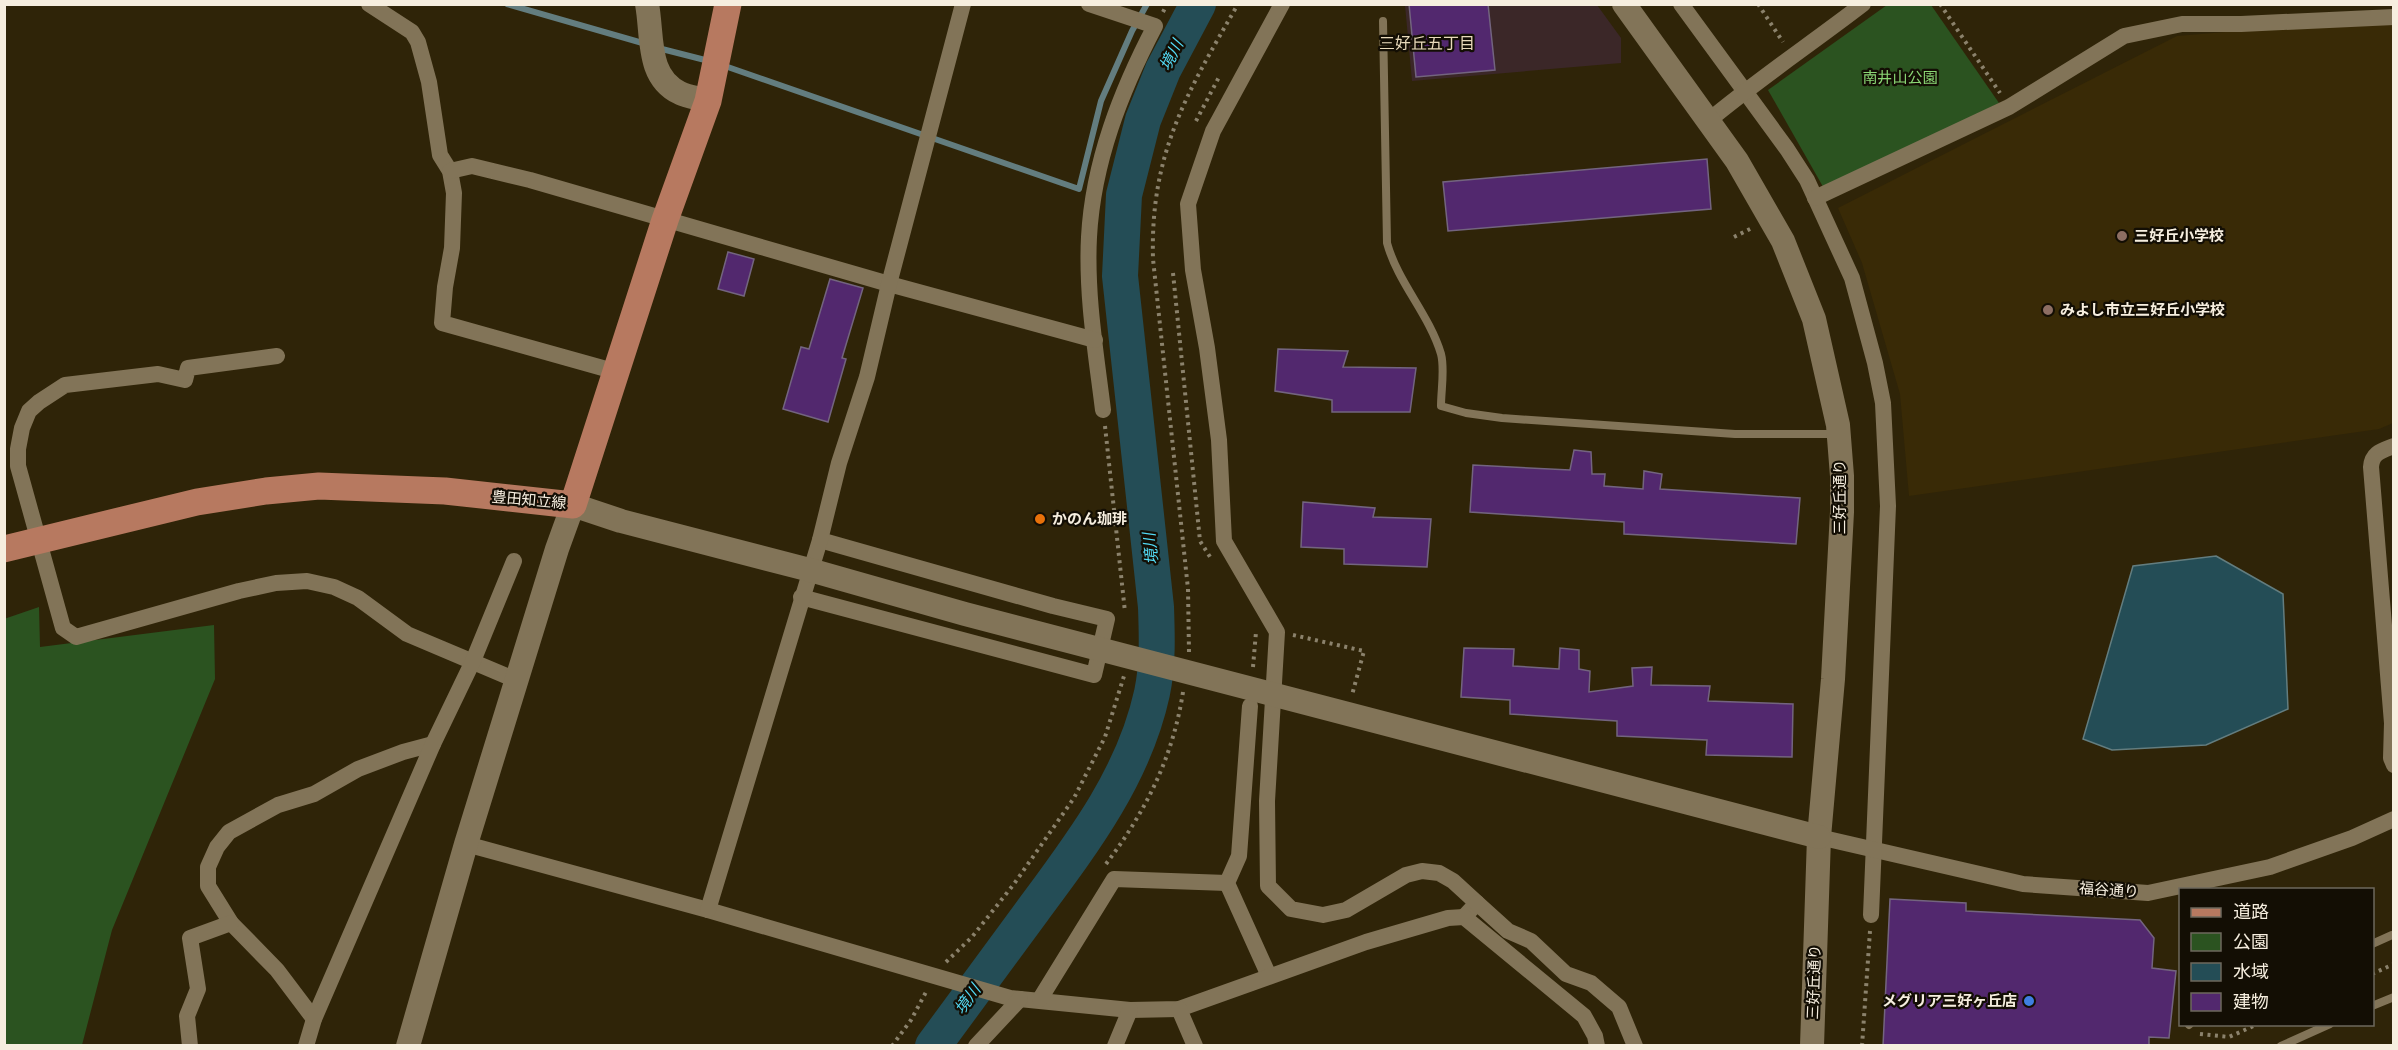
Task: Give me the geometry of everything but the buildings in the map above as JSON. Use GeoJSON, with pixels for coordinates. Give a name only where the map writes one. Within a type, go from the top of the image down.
{"type":"FeatureCollection","features":[{"type":"Feature","properties":{"kind":"main road","name":"豊田知立線"},"geometry":{"type":"LineString","coordinates":[[4,549],[197,502],[266,491],[319,486],[445,491],[573,505],[665,220],[708,101],[728,4]]}},
{"type":"Feature","properties":{"kind":"street"},"geometry":{"type":"LineString","coordinates":[[369,4],[412,32],[418,42],[429,82],[440,155],[450,171],[454,193],[452,248],[442,323],[617,372]]}},
{"type":"Feature","properties":{"kind":"street"},"geometry":{"type":"LineString","coordinates":[[647,4],[654,64],[658,76],[680,93],[708,101]]}},
{"type":"Feature","properties":{"kind":"street"},"geometry":{"type":"LineString","coordinates":[[708,910],[820,540],[839,463],[867,377],[889,284],[963,4]]}},
{"type":"Feature","properties":{"kind":"street"},"geometry":{"type":"LineString","coordinates":[[1089,4],[1155,26],[1120,100],[1096,184],[1089,238],[1089,290],[1103,410]]}},
{"type":"Feature","properties":{"kind":"street"},"geometry":{"type":"LineString","coordinates":[[1282,4],[1213,131],[1188,204],[1193,270],[1207,348],[1219,440],[1224,541],[1277,632],[1267,801],[1268,886],[1291,909],[1323,915],[1346,910],[1406,875],[1422,871],[1439,873],[1453,881],[1508,931],[1531,941],[1566,974],[1591,983],[1620,1007],[1635,1046]]}},
{"type":"Feature","properties":{"kind":"street","name":"三好丘通り"},"geometry":{"type":"LineString","coordinates":[[1624,4],[1753,186],[1783,241],[1814,319],[1827,372],[1838,434],[1842,476],[1842,512],[1833,679],[1819,837],[1812,1046]]}},
{"type":"Feature","properties":{"kind":"street"},"geometry":{"type":"LineString","coordinates":[[1681,4],[1807,180],[1852,278],[1875,363],[1883,403],[1888,506],[1881,723],[1871,915]]}},
{"type":"Feature","properties":{"kind":"street"},"geometry":{"type":"LineString","coordinates":[[1707,122],[1744,91],[1793,58],[1863,4]]}},
{"type":"Feature","properties":{"kind":"street"},"geometry":{"type":"LineString","coordinates":[[1815,198],[2009,106],[2124,36],[2182,24],[2241,24],[2394,17]]}},
{"type":"Feature","properties":{"kind":"street"},"geometry":{"type":"LineString","coordinates":[[450,171],[472,166],[530,180],[889,284],[1095,340]]}},
{"type":"Feature","properties":{"kind":"street"},"geometry":{"type":"LineString","coordinates":[[277,356],[188,368],[185,380],[158,374],[64,385],[34,407],[22,428],[17,458],[63,628],[76,637],[239,591],[276,583],[307,581],[334,587],[358,598],[407,634],[516,680]]}},
{"type":"Feature","properties":{"kind":"street"},"geometry":{"type":"LineString","coordinates":[[2394,446],[2376,453],[2372,459],[2387,587],[2393,723],[2391,758],[2394,765]]}},
{"type":"Feature","properties":{"kind":"street"},"geometry":{"type":"LineString","coordinates":[[408,1046],[516,680],[573,505],[621,521],[810,570],[1040,634],[1819,837]]}},
{"type":"Feature","properties":{"kind":"street"},"geometry":{"type":"LineString","coordinates":[[801,597],[1094,675],[1107,619],[820,540]]}},
{"type":"Feature","properties":{"kind":"street"},"geometry":{"type":"LineString","coordinates":[[306,1046],[314,1019],[433,744],[473,661],[514,561]]}},
{"type":"Feature","properties":{"kind":"street"},"geometry":{"type":"LineString","coordinates":[[1250,706],[1239,856],[1227,883],[1269,976]]}},
{"type":"Feature","properties":{"kind":"street"},"geometry":{"type":"LineString","coordinates":[[314,1019],[278,970],[231,923],[208,886],[208,867],[217,847],[229,832],[278,805],[314,794],[358,769],[403,752],[433,744]]}},
{"type":"Feature","properties":{"kind":"street","name":"福谷通り"},"geometry":{"type":"LineString","coordinates":[[1819,837],[2023,884],[2148,893],[2270,867],[2352,838],[2394,819]]}},
{"type":"Feature","properties":{"kind":"street"},"geometry":{"type":"LineString","coordinates":[[466,844],[708,910],[1015,998],[1130,1010],[1179,1009],[1366,942],[1448,918],[1464,916],[1477,903]]}},
{"type":"Feature","properties":{"kind":"street"},"geometry":{"type":"LineString","coordinates":[[1040,999],[1114,879],[1227,883]]}},
{"type":"Feature","properties":{"kind":"street"},"geometry":{"type":"LineString","coordinates":[[1464,916],[1584,1016],[1595,1036],[1597,1046]]}},
{"type":"Feature","properties":{"kind":"street"},"geometry":{"type":"LineString","coordinates":[[190,1046],[187,1016],[198,989],[190,938],[231,923]]}},
{"type":"Feature","properties":{"kind":"street"},"geometry":{"type":"LineString","coordinates":[[976,1046],[1015,998]]}},
{"type":"Feature","properties":{"kind":"street"},"geometry":{"type":"LineString","coordinates":[[1179,1009],[1195,1046]]}},
{"type":"Feature","properties":{"kind":"street"},"geometry":{"type":"LineString","coordinates":[[1114,1046],[1130,1010]]}},
{"type":"Feature","properties":{"kind":"lane"},"geometry":{"type":"LineString","coordinates":[[1383,21],[1387,243],[1393,263],[1431,331],[1442,356],[1441,406],[1466,413],[1502,418],[1735,434],[1838,434]]}},
{"type":"Feature","properties":{"kind":"lane"},"geometry":{"type":"LineString","coordinates":[[2374,944],[2392,935]]}},
{"type":"Feature","properties":{"kind":"lane"},"geometry":{"type":"LineString","coordinates":[[2374,1006],[2394,997]]}},
{"type":"Feature","properties":{"kind":"lane"},"geometry":{"type":"LineString","coordinates":[[2281,1046],[2326,1026]]}},
{"type":"Feature","properties":{"kind":"path"},"geometry":{"type":"LineString","coordinates":[[1188,659],[1188,589],[1153,260],[1152,226],[1161,164],[1176,120],[1191,86],[1238,4]]}},
{"type":"Feature","properties":{"kind":"path"},"geometry":{"type":"LineString","coordinates":[[1758,4],[1793,58]]}},
{"type":"Feature","properties":{"kind":"path"},"geometry":{"type":"LineString","coordinates":[[1940,4],[2009,106]]}},
{"type":"Feature","properties":{"kind":"path"},"geometry":{"type":"LineString","coordinates":[[1103,410],[1125,621]]}},
{"type":"Feature","properties":{"kind":"path"},"geometry":{"type":"LineString","coordinates":[[1324,641],[1364,651],[1347,713]]}},
{"type":"Feature","properties":{"kind":"path"},"geometry":{"type":"LineString","coordinates":[[892,1046],[922,1000],[1014,884],[1074,798],[1105,737],[1124,673]]}},
{"type":"Feature","properties":{"kind":"path"},"geometry":{"type":"LineString","coordinates":[[1101,871],[1125,839],[1163,771],[1179,717],[1184,682]]}},
{"type":"Feature","properties":{"kind":"path"},"geometry":{"type":"LineString","coordinates":[[1862,1046],[1871,915]]}},
{"type":"Feature","properties":{"kind":"path"},"geometry":{"type":"LineString","coordinates":[[2374,974],[2394,964]]}},
{"type":"Feature","properties":{"kind":"path"},"geometry":{"type":"LineString","coordinates":[[2190,1027],[2229,1037],[2254,1026]]}},
{"type":"Feature","properties":{"kind":"shaded area"},"geometry":{"type":"Polygon","coordinates":[[[1405,5],[1597,5],[1621,38],[1621,63],[1412,81],[1405,5]]]}},
{"type":"Feature","properties":{"kind":"shaded area","name":"三好丘小学校"},"geometry":{"type":"Polygon","coordinates":[[[2393,18],[2393,423],[2379,429],[1909,496],[1900,394],[1862,263],[1838,208],[2177,36],[2393,18]]]}},
{"type":"Feature","properties":{"kind":"green space","name":"南井山公園"},"geometry":{"type":"Polygon","coordinates":[[[1887,5],[1931,5],[1999,103],[1826,192],[1768,90],[1887,5]]]}},
{"type":"Feature","properties":{"kind":"green space"},"geometry":{"type":"Polygon","coordinates":[[[39,607],[40,647],[214,625],[215,679],[112,930],[82,1045],[5,1045],[4,619],[39,607]]]}},
{"type":"Feature","properties":{"kind":"water"},"geometry":{"type":"Polygon","coordinates":[[[2216,556],[2283,594],[2288,709],[2206,745],[2112,750],[2083,739],[2133,566],[2216,556]]]}},
{"type":"Feature","properties":{"kind":"waterway"},"geometry":{"type":"LineString","coordinates":[[507,4],[646,44]]}},
{"type":"Feature","properties":{"kind":"waterway"},"geometry":{"type":"LineString","coordinates":[[722,65],[1079,189],[1101,101],[1132,31],[1147,4]]}},
{"type":"Feature","properties":{"kind":"waterway","name":"境川"},"geometry":{"type":"LineString","coordinates":[[933,1046],[1070,860],[1104,808],[1133,753],[1152,693],[1156,661],[1156,607],[1120,276],[1124,195],[1143,120],[1163,70],[1198,4]]}},
{"type":"Feature","properties":{"kind":"waterway"},"geometry":{"type":"LineString","coordinates":[[658,48],[709,61]]}},
{"type":"Feature","properties":{"kind":"place","name":"三好丘小学校"},"geometry":{"type":"Point","coordinates":[2122,236]}},
{"type":"Feature","properties":{"kind":"place","name":"みよし市立三好丘小学校"},"geometry":{"type":"Point","coordinates":[2048,310]}},
{"type":"Feature","properties":{"kind":"place","name":"かのん珈琲"},"geometry":{"type":"Point","coordinates":[1040,519]}},
{"type":"Feature","properties":{"kind":"place","name":"メグリア三好ヶ丘店"},"geometry":{"type":"Point","coordinates":[2029,1001]}},
{"type":"Feature","properties":{"kind":"district","name":"三好丘五丁目"},"geometry":{"type":"Point","coordinates":[1427,43]}}]}
